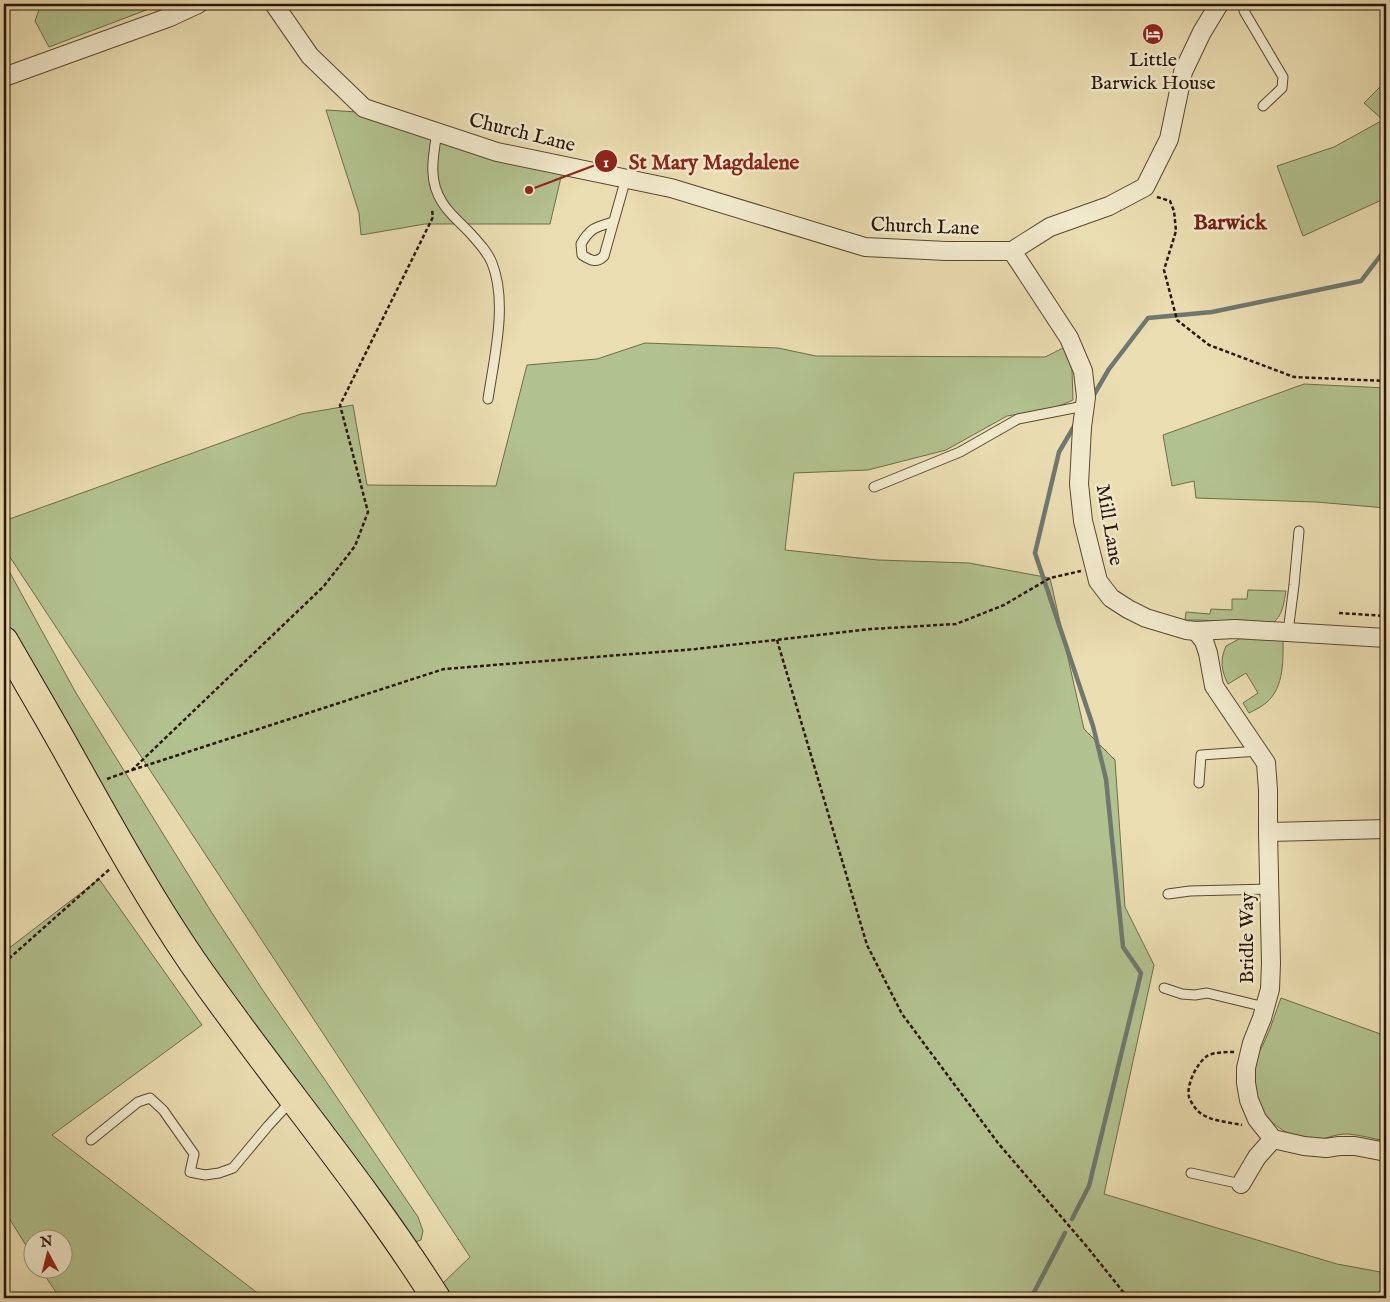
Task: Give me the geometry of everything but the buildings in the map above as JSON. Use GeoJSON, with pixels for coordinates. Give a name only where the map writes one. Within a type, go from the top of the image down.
{"type":"FeatureCollection","features":[{"type":"Feature","properties":{"kind":"highway"},"geometry":{"type":"LineString","coordinates":[[4,640],[125,855],[191,960],[391,1232],[436,1298]]}},
{"type":"Feature","properties":{"kind":"street"},"geometry":{"type":"LineString","coordinates":[[4,77],[170,17],[198,4]]}},
{"type":"Feature","properties":{"kind":"street","name":"Church Lane"},"geometry":{"type":"LineString","coordinates":[[274,4],[310,56],[364,108],[498,152],[671,188],[864,247],[946,251],[1012,251]]}},
{"type":"Feature","properties":{"kind":"street"},"geometry":{"type":"LineString","coordinates":[[1012,251],[1050,227],[1109,206],[1145,187],[1168,139],[1183,72],[1202,32],[1219,4]]}},
{"type":"Feature","properties":{"kind":"street","name":"Mill Lane"},"geometry":{"type":"LineString","coordinates":[[1012,251],[1069,338],[1083,371],[1086,397],[1082,427],[1079,484],[1083,520],[1098,581],[1112,598],[1146,618],[1172,627],[1196,632],[1235,629],[1386,638]]}},
{"type":"Feature","properties":{"kind":"street","name":"Bridle Way"},"geometry":{"type":"LineString","coordinates":[[1196,632],[1204,641],[1214,686],[1266,763],[1268,790],[1270,989],[1249,1054],[1246,1068],[1246,1083],[1249,1100],[1257,1119],[1273,1139]]}},
{"type":"Feature","properties":{"kind":"street"},"geometry":{"type":"LineString","coordinates":[[1268,832],[1386,829]]}},
{"type":"Feature","properties":{"kind":"street"},"geometry":{"type":"LineString","coordinates":[[1240,1184],[1257,1157],[1273,1139],[1304,1146],[1326,1148],[1356,1146],[1386,1152]]}},
{"type":"Feature","properties":{"kind":"lane"},"geometry":{"type":"LineString","coordinates":[[1248,4],[1244,12],[1283,77],[1282,88],[1263,106]]}},
{"type":"Feature","properties":{"kind":"lane"},"geometry":{"type":"LineString","coordinates":[[437,132],[432,169],[434,185],[442,203],[485,249],[499,284],[498,328],[488,399]]}},
{"type":"Feature","properties":{"kind":"lane"},"geometry":{"type":"LineString","coordinates":[[613,222],[595,227],[589,232],[581,244],[582,255],[596,261],[604,256],[626,178]]}},
{"type":"Feature","properties":{"kind":"lane"},"geometry":{"type":"LineString","coordinates":[[874,487],[960,452],[1018,419],[1084,406]]}},
{"type":"Feature","properties":{"kind":"lane"},"geometry":{"type":"LineString","coordinates":[[1288,632],[1299,531]]}},
{"type":"Feature","properties":{"kind":"lane"},"geometry":{"type":"LineString","coordinates":[[1199,783],[1201,755],[1259,751]]}},
{"type":"Feature","properties":{"kind":"lane"},"geometry":{"type":"LineString","coordinates":[[1168,894],[1190,890],[1269,889]]}},
{"type":"Feature","properties":{"kind":"lane"},"geometry":{"type":"LineString","coordinates":[[1164,988],[1182,994],[1195,995],[1207,993],[1265,1007]]}},
{"type":"Feature","properties":{"kind":"lane"},"geometry":{"type":"LineString","coordinates":[[91,1140],[138,1102],[150,1098],[163,1110],[194,1154],[190,1172],[205,1175],[219,1174],[233,1168],[293,1099]]}},
{"type":"Feature","properties":{"kind":"lane"},"geometry":{"type":"LineString","coordinates":[[1191,1173],[1240,1184]]}},
{"type":"Feature","properties":{"kind":"path"},"geometry":{"type":"LineString","coordinates":[[1137,190],[1170,202],[1174,211],[1176,231],[1164,270],[1177,320],[1208,345],[1294,377],[1386,381]]}},
{"type":"Feature","properties":{"kind":"path"},"geometry":{"type":"LineString","coordinates":[[132,770],[324,586],[355,546],[368,512],[340,405],[433,217],[432,208]]}},
{"type":"Feature","properties":{"kind":"path"},"geometry":{"type":"LineString","coordinates":[[87,786],[444,669],[696,649],[871,629],[956,624],[1004,605],[1050,578],[1094,567]]}},
{"type":"Feature","properties":{"kind":"path"},"geometry":{"type":"LineString","coordinates":[[1339,613],[1386,616]]}},
{"type":"Feature","properties":{"kind":"path"},"geometry":{"type":"LineString","coordinates":[[777,640],[866,944],[902,1014],[998,1143],[1128,1298]]}},
{"type":"Feature","properties":{"kind":"path"},"geometry":{"type":"LineString","coordinates":[[4,963],[125,855]]}},
{"type":"Feature","properties":{"kind":"path"},"geometry":{"type":"LineString","coordinates":[[1249,1054],[1226,1052],[1208,1055],[1197,1066],[1189,1088],[1189,1098],[1197,1110],[1206,1116],[1248,1127],[1260,1122]]}},
{"type":"Feature","properties":{"kind":"green space"},"geometry":{"type":"Polygon","coordinates":[[[41,4],[162,4],[49,47],[35,21],[41,4]]]}},
{"type":"Feature","properties":{"kind":"green space"},"geometry":{"type":"Polygon","coordinates":[[[1386,81],[1386,198],[1303,236],[1277,166],[1334,147],[1383,120],[1364,103],[1386,81]]]}},
{"type":"Feature","properties":{"kind":"green space"},"geometry":{"type":"Polygon","coordinates":[[[326,110],[357,112],[412,133],[509,161],[562,173],[550,224],[425,224],[361,235],[359,213],[326,110]]]}},
{"type":"Feature","properties":{"kind":"green space"},"geometry":{"type":"Polygon","coordinates":[[[645,343],[778,348],[816,356],[1045,357],[1065,347],[1072,370],[1073,400],[1054,408],[1007,416],[946,450],[868,470],[794,473],[785,550],[878,560],[969,563],[1050,578],[1084,729],[1115,760],[1125,907],[1154,965],[1104,1194],[1337,1264],[1386,1273],[1386,1298],[451,1298],[443,1283],[470,1257],[4,548],[4,521],[301,414],[353,405],[367,485],[496,486],[527,365],[597,359],[645,343]]]}},
{"type":"Feature","properties":{"kind":"green space"},"geometry":{"type":"Polygon","coordinates":[[[1304,384],[1386,388],[1386,508],[1316,502],[1196,498],[1194,481],[1172,486],[1163,435],[1304,384]]]}},
{"type":"Feature","properties":{"kind":"green space"},"geometry":{"type":"Polygon","coordinates":[[[4,562],[76,693],[212,913],[418,1217],[423,1231],[421,1240],[415,1242],[173,915],[4,627],[4,562]]]}},
{"type":"Feature","properties":{"kind":"green space"},"geometry":{"type":"Polygon","coordinates":[[[1248,590],[1286,591],[1281,612],[1273,623],[1261,626],[1222,621],[1185,620],[1186,612],[1210,614],[1211,609],[1232,610],[1232,599],[1247,599],[1248,590]]]}},
{"type":"Feature","properties":{"kind":"green space"},"geometry":{"type":"Polygon","coordinates":[[[1283,636],[1282,672],[1277,689],[1266,703],[1249,713],[1243,703],[1258,693],[1246,673],[1228,684],[1222,665],[1226,646],[1241,638],[1283,636]]]}},
{"type":"Feature","properties":{"kind":"green space"},"geometry":{"type":"Polygon","coordinates":[[[99,879],[202,1025],[52,1135],[264,1298],[60,1298],[48,1280],[72,1280],[72,1230],[22,1230],[22,1239],[4,1210],[4,952],[99,879]]]}},
{"type":"Feature","properties":{"kind":"green space"},"geometry":{"type":"Polygon","coordinates":[[[1281,998],[1386,1036],[1386,1141],[1348,1134],[1311,1140],[1297,1137],[1285,1131],[1265,1114],[1258,1103],[1253,1077],[1257,1056],[1265,1041],[1281,998]]]}},
{"type":"Feature","properties":{"kind":"waterway"},"geometry":{"type":"LineString","coordinates":[[1092,398],[1109,369],[1148,318],[1212,312],[1361,281],[1381,255],[1386,255]]}},
{"type":"Feature","properties":{"kind":"waterway"},"geometry":{"type":"LineString","coordinates":[[1072,1219],[1089,1186],[1141,973],[1123,947],[1106,779],[1093,726],[1035,553],[1059,452],[1076,423]]}},
{"type":"Feature","properties":{"kind":"waterway"},"geometry":{"type":"LineString","coordinates":[[1031,1298],[1065,1233]]}},
{"type":"Feature","properties":{"kind":"place","name":"Little Barwick House"},"geometry":{"type":"Point","coordinates":[1153,34]}},
{"type":"Feature","properties":{"kind":"place","name":"St Mary Magdalene"},"geometry":{"type":"Point","coordinates":[529,190]}},
{"type":"Feature","properties":{"kind":"district","name":"Barwick"},"geometry":{"type":"Point","coordinates":[1230,223]}}]}
